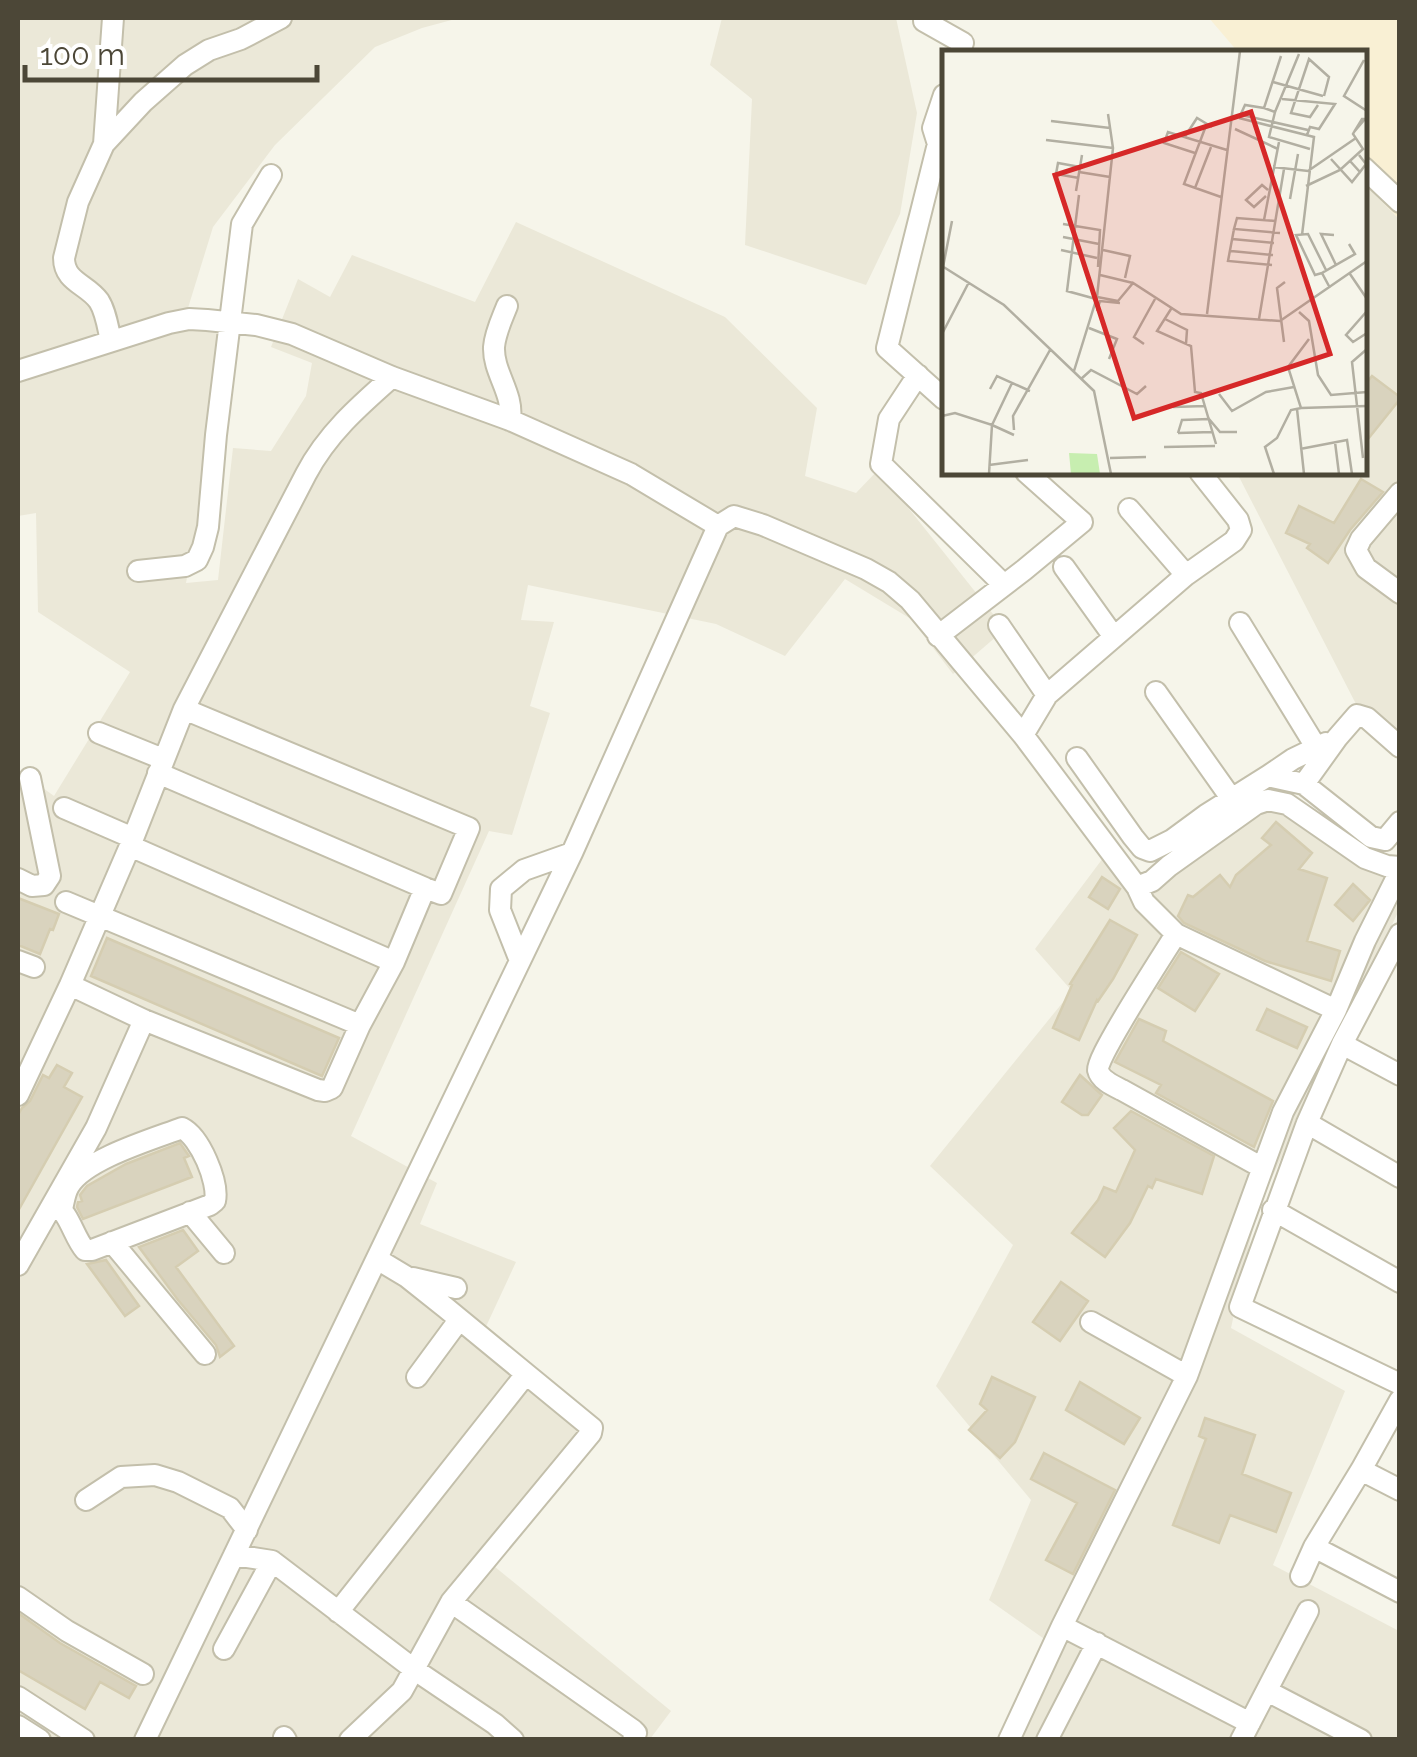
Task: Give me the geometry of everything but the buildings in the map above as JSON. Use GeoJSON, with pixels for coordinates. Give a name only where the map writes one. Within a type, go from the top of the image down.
{"type":"FeatureCollection","features":[{"type":"Feature","properties":{"kind":"street"},"geometry":{"type":"LineString","coordinates":[[104,144],[113,18]]}},
{"type":"Feature","properties":{"kind":"street"},"geometry":{"type":"LineString","coordinates":[[111,341],[100,304],[71,279],[64,266],[78,202],[104,144],[143,102],[185,66],[209,50],[281,18]]}},
{"type":"Feature","properties":{"kind":"street"},"geometry":{"type":"LineString","coordinates":[[924,18],[963,43],[960,50]]}},
{"type":"Feature","properties":{"kind":"street"},"geometry":{"type":"LineString","coordinates":[[942,100],[933,128],[938,144],[887,348],[942,397]]}},
{"type":"Feature","properties":{"kind":"street"},"geometry":{"type":"LineString","coordinates":[[1367,171],[1400,202]]}},
{"type":"Feature","properties":{"kind":"street"},"geometry":{"type":"LineString","coordinates":[[138,570],[186,566],[196,560],[203,546],[242,224],[271,175]]}},
{"type":"Feature","properties":{"kind":"street"},"geometry":{"type":"LineString","coordinates":[[507,306],[494,351],[510,401],[510,420]]}},
{"type":"Feature","properties":{"kind":"street"},"geometry":{"type":"LineString","coordinates":[[18,370],[189,320],[230,321],[292,334],[392,377],[510,420],[726,521],[762,525],[836,554],[889,582],[910,600],[1023,734],[1144,902],[1176,934],[1336,1010]]}},
{"type":"Feature","properties":{"kind":"street"},"geometry":{"type":"LineString","coordinates":[[918,375],[889,419],[881,464],[1004,585]]}},
{"type":"Feature","properties":{"kind":"street"},"geometry":{"type":"LineString","coordinates":[[18,1095],[25,1057],[70,985],[184,709],[313,460],[348,416],[392,377]]}},
{"type":"Feature","properties":{"kind":"street"},"geometry":{"type":"LineString","coordinates":[[938,636],[1082,522],[1029,475]]}},
{"type":"Feature","properties":{"kind":"street"},"geometry":{"type":"LineString","coordinates":[[1023,734],[1047,695],[1186,575],[1234,541],[1241,530],[1238,520],[1202,475]]}},
{"type":"Feature","properties":{"kind":"street"},"geometry":{"type":"LineString","coordinates":[[1400,493],[1356,550],[1366,568],[1400,593]]}},
{"type":"Feature","properties":{"kind":"street"},"geometry":{"type":"LineString","coordinates":[[1129,510],[1186,575]]}},
{"type":"Feature","properties":{"kind":"street"},"geometry":{"type":"LineString","coordinates":[[145,1740],[572,853],[726,521]]}},
{"type":"Feature","properties":{"kind":"street"},"geometry":{"type":"LineString","coordinates":[[1064,567],[1114,637]]}},
{"type":"Feature","properties":{"kind":"street"},"geometry":{"type":"LineString","coordinates":[[1240,624],[1316,747]]}},
{"type":"Feature","properties":{"kind":"street"},"geometry":{"type":"LineString","coordinates":[[999,625],[1047,695]]}},
{"type":"Feature","properties":{"kind":"street"},"geometry":{"type":"LineString","coordinates":[[1156,692],[1231,798]]}},
{"type":"Feature","properties":{"kind":"street"},"geometry":{"type":"LineString","coordinates":[[99,733],[160,766],[441,894],[469,828],[184,709]]}},
{"type":"Feature","properties":{"kind":"street"},"geometry":{"type":"LineString","coordinates":[[1304,784],[1358,715],[1400,747]]}},
{"type":"Feature","properties":{"kind":"street"},"geometry":{"type":"LineString","coordinates":[[1077,758],[1133,837],[1142,848],[1150,850],[1172,840],[1231,798],[1316,747],[1337,738]]}},
{"type":"Feature","properties":{"kind":"street"},"geometry":{"type":"LineString","coordinates":[[1268,776],[1304,784],[1370,837],[1385,840],[1400,822]]}},
{"type":"Feature","properties":{"kind":"street"},"geometry":{"type":"LineString","coordinates":[[18,879],[32,886],[44,886],[50,876],[30,778]]}},
{"type":"Feature","properties":{"kind":"street"},"geometry":{"type":"LineString","coordinates":[[1009,1740],[1187,1376],[1283,1112],[1336,1010],[1364,941],[1400,869],[1365,858],[1287,804],[1268,800],[1256,804],[1152,881],[1136,888]]}},
{"type":"Feature","properties":{"kind":"street"},"geometry":{"type":"LineString","coordinates":[[64,808],[394,962]]}},
{"type":"Feature","properties":{"kind":"street"},"geometry":{"type":"LineString","coordinates":[[519,958],[500,910],[501,889],[524,870],[572,853]]}},
{"type":"Feature","properties":{"kind":"street"},"geometry":{"type":"LineString","coordinates":[[70,985],[144,1020],[325,1091],[332,1088],[394,962],[425,888]]}},
{"type":"Feature","properties":{"kind":"street"},"geometry":{"type":"LineString","coordinates":[[66,902],[360,1025]]}},
{"type":"Feature","properties":{"kind":"street"},"geometry":{"type":"LineString","coordinates":[[1176,934],[1111,1040],[1098,1072],[1122,1090],[1262,1168]]}},
{"type":"Feature","properties":{"kind":"street"},"geometry":{"type":"LineString","coordinates":[[1400,934],[1392,966],[1342,1044],[1306,1123],[1240,1307],[1400,1384]]}},
{"type":"Feature","properties":{"kind":"street"},"geometry":{"type":"LineString","coordinates":[[58,1206],[144,1020]]}},
{"type":"Feature","properties":{"kind":"street"},"geometry":{"type":"LineString","coordinates":[[1342,1044],[1400,1075]]}},
{"type":"Feature","properties":{"kind":"street"},"geometry":{"type":"LineString","coordinates":[[1306,1123],[1400,1177]]}},
{"type":"Feature","properties":{"kind":"street"},"geometry":{"type":"LineString","coordinates":[[18,1265],[68,1186],[80,1173],[124,1149],[182,1128],[190,1131],[206,1157],[217,1191],[215,1202],[85,1250],[58,1206]]}},
{"type":"Feature","properties":{"kind":"street"},"geometry":{"type":"LineString","coordinates":[[1273,1210],[1400,1282]]}},
{"type":"Feature","properties":{"kind":"street"},"geometry":{"type":"LineString","coordinates":[[190,1212],[224,1252]]}},
{"type":"Feature","properties":{"kind":"street"},"geometry":{"type":"LineString","coordinates":[[112,1242],[205,1354]]}},
{"type":"Feature","properties":{"kind":"street"},"geometry":{"type":"LineString","coordinates":[[350,1740],[391,1703],[415,1670],[451,1602],[592,1428],[406,1277],[377,1259]]}},
{"type":"Feature","properties":{"kind":"street"},"geometry":{"type":"LineString","coordinates":[[406,1277],[456,1288]]}},
{"type":"Feature","properties":{"kind":"street"},"geometry":{"type":"LineString","coordinates":[[417,1376],[460,1320]]}},
{"type":"Feature","properties":{"kind":"street"},"geometry":{"type":"LineString","coordinates":[[1091,1322],[1187,1376]]}},
{"type":"Feature","properties":{"kind":"street"},"geometry":{"type":"LineString","coordinates":[[338,1612],[526,1374]]}},
{"type":"Feature","properties":{"kind":"street"},"geometry":{"type":"LineString","coordinates":[[1301,1576],[1400,1400]]}},
{"type":"Feature","properties":{"kind":"street"},"geometry":{"type":"LineString","coordinates":[[1361,1470],[1400,1490]]}},
{"type":"Feature","properties":{"kind":"street"},"geometry":{"type":"LineString","coordinates":[[86,1500],[121,1478],[155,1475],[230,1508],[246,1530]]}},
{"type":"Feature","properties":{"kind":"street"},"geometry":{"type":"LineString","coordinates":[[1314,1547],[1400,1592]]}},
{"type":"Feature","properties":{"kind":"street"},"geometry":{"type":"LineString","coordinates":[[234,1556],[272,1562],[513,1740]]}},
{"type":"Feature","properties":{"kind":"street"},"geometry":{"type":"LineString","coordinates":[[224,1650],[272,1562]]}},
{"type":"Feature","properties":{"kind":"street"},"geometry":{"type":"LineString","coordinates":[[18,1597],[143,1674]]}},
{"type":"Feature","properties":{"kind":"street"},"geometry":{"type":"LineString","coordinates":[[451,1602],[633,1730],[633,1740]]}},
{"type":"Feature","properties":{"kind":"street"},"geometry":{"type":"LineString","coordinates":[[1062,1626],[1245,1731],[1308,1611]]}},
{"type":"Feature","properties":{"kind":"street"},"geometry":{"type":"LineString","coordinates":[[1047,1740],[1097,1644]]}},
{"type":"Feature","properties":{"kind":"street"},"geometry":{"type":"LineString","coordinates":[[1266,1691],[1360,1740]]}},
{"type":"Feature","properties":{"kind":"street"},"geometry":{"type":"LineString","coordinates":[[18,1697],[84,1740]]}},
{"type":"Feature","properties":{"kind":"street"},"geometry":{"type":"LineString","coordinates":[[476,1740],[495,1724]]}},
{"type":"Feature","properties":{"kind":"street"},"geometry":{"type":"LineString","coordinates":[[18,1726],[40,1740]]}},
{"type":"Feature","properties":{"kind":"shaded area"},"geometry":{"type":"Polygon","coordinates":[[[18,18],[459,18],[375,47],[275,145],[213,227],[188,308],[226,316],[204,487],[186,583],[218,580],[233,448],[271,451],[306,396],[312,363],[271,347],[298,279],[330,297],[352,255],[475,302],[516,222],[725,317],[817,408],[805,476],[856,493],[878,470],[1005,629],[953,674],[911,619],[845,579],[785,656],[716,624],[528,585],[521,620],[554,622],[530,706],[550,713],[512,835],[489,831],[351,1136],[437,1183],[420,1224],[516,1262],[483,1333],[599,1425],[489,1562],[671,1711],[650,1739],[18,1739],[18,770],[54,796],[130,672],[38,612],[36,513],[18,516],[18,18]]]}},
{"type":"Feature","properties":{"kind":"shaded area"},"geometry":{"type":"Polygon","coordinates":[[[722,18],[896,18],[917,113],[900,214],[866,285],[745,245],[752,99],[710,65],[722,18]]]}},
{"type":"Feature","properties":{"kind":"shaded area"},"geometry":{"type":"Polygon","coordinates":[[[1209,18],[1399,18],[1399,219],[1367,186],[1367,50],[1236,50],[1209,18]]]}},
{"type":"Feature","properties":{"kind":"shaded area"},"geometry":{"type":"Polygon","coordinates":[[[1367,186],[1399,219],[1399,742],[1357,706],[1238,475],[1367,475],[1367,186]]]}},
{"type":"Feature","properties":{"kind":"shaded area"},"geometry":{"type":"Polygon","coordinates":[[[1268,786],[1399,871],[1399,910],[1257,1209],[1231,1328],[1345,1391],[1273,1565],[1399,1631],[1399,1739],[1014,1739],[1057,1648],[989,1600],[1031,1500],[936,1386],[1013,1245],[930,1166],[1072,991],[1035,949],[1112,846],[1139,882],[1268,786]]]}}]}
